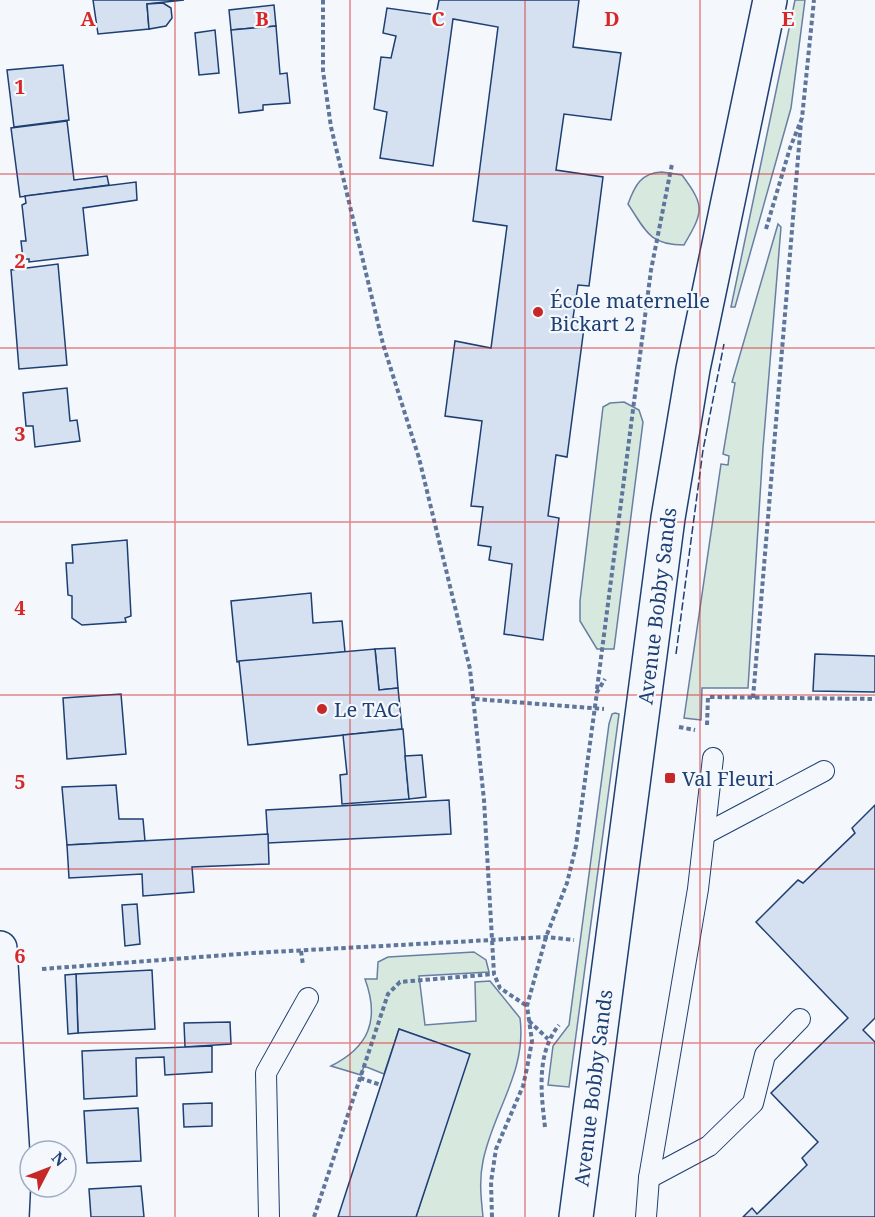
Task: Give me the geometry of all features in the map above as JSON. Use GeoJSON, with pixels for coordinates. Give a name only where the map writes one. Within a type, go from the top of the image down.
{"type":"FeatureCollection","features":[{"type":"Feature","properties":{"kind":"main road","name":"Avenue Bobby Sands"},"geometry":{"type":"LineString","coordinates":[[576,1217],[668,518],[693,369],[770,0]]}},
{"type":"Feature","properties":{"kind":"main road"},"geometry":{"type":"LineString","coordinates":[[1,961],[14,1175],[12,1217]]}},
{"type":"Feature","properties":{"kind":"lane"},"geometry":{"type":"LineString","coordinates":[[646,1217],[649,1178],[705,834],[714,758]]}},
{"type":"Feature","properties":{"kind":"lane"},"geometry":{"type":"LineString","coordinates":[[705,834],[824,771]]}},
{"type":"Feature","properties":{"kind":"lane"},"geometry":{"type":"LineString","coordinates":[[269,1217],[266,1073],[308,998]]}},
{"type":"Feature","properties":{"kind":"lane"},"geometry":{"type":"LineString","coordinates":[[649,1178],[709,1146],[753,1102],[765,1055],[800,1019]]}},
{"type":"Feature","properties":{"kind":"path"},"geometry":{"type":"LineString","coordinates":[[323,0],[323,71],[331,127],[383,344],[419,458],[454,596],[475,699],[484,800],[494,974],[500,988],[527,1006]]}},
{"type":"Feature","properties":{"kind":"path"},"geometry":{"type":"LineString","coordinates":[[753,698],[802,118]]}},
{"type":"Feature","properties":{"kind":"path"},"geometry":{"type":"LineString","coordinates":[[597,692],[651,270],[672,164]]}},
{"type":"Feature","properties":{"kind":"path"},"geometry":{"type":"LineString","coordinates":[[707,720],[708,697],[875,699]]}},
{"type":"Feature","properties":{"kind":"path"},"geometry":{"type":"LineString","coordinates":[[475,699],[608,710]]}},
{"type":"Feature","properties":{"kind":"path"},"geometry":{"type":"LineString","coordinates":[[492,1217],[490,1182],[495,1149],[523,1086],[532,1041],[527,1006],[546,937]]}},
{"type":"Feature","properties":{"kind":"path"},"geometry":{"type":"LineString","coordinates":[[1,961],[253,953],[546,937],[575,940]]}},
{"type":"Feature","properties":{"kind":"path"},"geometry":{"type":"LineString","coordinates":[[314,1217],[388,994],[400,982],[494,974]]}},
{"type":"Feature","properties":{"kind":"path"},"geometry":{"type":"LineString","coordinates":[[529,1020],[548,1039]]}},
{"type":"Feature","properties":{"kind":"path"},"geometry":{"type":"LineString","coordinates":[[360,1078],[381,1085]]}},
{"type":"Feature","properties":{"kind":"shaded area"},"geometry":{"type":"Polygon","coordinates":[[[795,0],[805,0],[791,108],[735,307],[731,307],[795,0]]]}},
{"type":"Feature","properties":{"kind":"shaded area"},"geometry":{"type":"Polygon","coordinates":[[[662,172],[682,175],[698,203],[698,217],[684,245],[663,242],[650,235],[628,204],[640,181],[649,175],[662,172]]]}},
{"type":"Feature","properties":{"kind":"shaded area"},"geometry":{"type":"Polygon","coordinates":[[[778,224],[781,227],[763,448],[748,688],[702,688],[701,720],[684,718],[721,464],[728,465],[729,456],[723,454],[735,383],[732,382],[778,224]]]}},
{"type":"Feature","properties":{"kind":"shaded area"},"geometry":{"type":"Polygon","coordinates":[[[624,402],[639,410],[643,422],[614,649],[597,649],[580,621],[580,601],[603,407],[610,403],[624,402]]]}},
{"type":"Feature","properties":{"kind":"shaded area"},"geometry":{"type":"Polygon","coordinates":[[[612,714],[619,714],[569,1087],[548,1085],[553,1046],[569,1025],[609,724],[612,714]]]}},
{"type":"Feature","properties":{"kind":"shaded area"},"geometry":{"type":"Polygon","coordinates":[[[474,952],[486,960],[489,972],[419,976],[425,1025],[476,1021],[475,982],[490,981],[520,1018],[519,1056],[483,1161],[481,1196],[483,1217],[416,1217],[469,1054],[399,1029],[384,1074],[364,1066],[361,1075],[331,1066],[354,1050],[368,1031],[371,1007],[365,979],[377,979],[378,962],[388,957],[474,952]]]}},
{"type":"Feature","properties":{"kind":"building"},"geometry":{"type":"Polygon","coordinates":[[[93,0],[184,0],[147,4],[149,29],[98,34],[93,0]]]}},
{"type":"Feature","properties":{"kind":"building"},"geometry":{"type":"Polygon","coordinates":[[[439,0],[579,0],[573,47],[621,53],[611,120],[564,114],[556,170],[603,177],[589,286],[578,285],[573,318],[585,320],[567,457],[556,455],[548,516],[559,518],[543,640],[504,634],[512,564],[489,560],[491,547],[478,545],[483,507],[471,506],[482,421],[445,416],[455,341],[491,348],[507,226],[473,221],[498,27],[453,19],[433,166],[380,158],[387,112],[374,109],[381,57],[391,58],[396,36],[383,33],[387,8],[436,15],[439,0]]]}},
{"type":"Feature","properties":{"kind":"building"},"geometry":{"type":"Polygon","coordinates":[[[163,3],[171,8],[172,18],[166,26],[149,29],[147,4],[163,3]]]}},
{"type":"Feature","properties":{"kind":"building"},"geometry":{"type":"Polygon","coordinates":[[[274,5],[276,26],[231,30],[229,10],[274,5]]]}},
{"type":"Feature","properties":{"kind":"building"},"geometry":{"type":"Polygon","coordinates":[[[276,26],[280,74],[287,73],[290,103],[263,105],[263,110],[239,113],[231,30],[276,26]]]}},
{"type":"Feature","properties":{"kind":"building"},"geometry":{"type":"Polygon","coordinates":[[[215,30],[219,73],[199,75],[195,33],[215,30]]]}},
{"type":"Feature","properties":{"kind":"building"},"geometry":{"type":"Polygon","coordinates":[[[63,65],[69,120],[14,127],[7,70],[63,65]]]}},
{"type":"Feature","properties":{"kind":"building"},"geometry":{"type":"Polygon","coordinates":[[[67,121],[74,180],[107,176],[109,185],[20,197],[11,128],[67,121]]]}},
{"type":"Feature","properties":{"kind":"building"},"geometry":{"type":"Polygon","coordinates":[[[136,182],[137,200],[83,208],[88,255],[29,262],[29,259],[23,259],[21,241],[26,241],[22,205],[26,203],[25,196],[136,182]]]}},
{"type":"Feature","properties":{"kind":"building"},"geometry":{"type":"Polygon","coordinates":[[[58,264],[67,365],[19,369],[11,270],[58,264]]]}},
{"type":"Feature","properties":{"kind":"building"},"geometry":{"type":"Polygon","coordinates":[[[67,388],[70,421],[77,420],[80,441],[35,447],[33,426],[26,426],[23,393],[67,388]]]}},
{"type":"Feature","properties":{"kind":"building"},"geometry":{"type":"Polygon","coordinates":[[[127,540],[131,616],[125,618],[126,622],[82,625],[72,618],[72,596],[68,595],[66,563],[73,563],[72,545],[127,540]]]}},
{"type":"Feature","properties":{"kind":"building"},"geometry":{"type":"Polygon","coordinates":[[[311,593],[313,623],[342,621],[345,652],[237,662],[231,601],[311,593]]]}},
{"type":"Feature","properties":{"kind":"building"},"geometry":{"type":"Polygon","coordinates":[[[395,648],[398,688],[379,690],[375,649],[395,648]]]}},
{"type":"Feature","properties":{"kind":"building","name":"Le TAC"},"geometry":{"type":"Polygon","coordinates":[[[375,649],[379,690],[398,688],[402,729],[248,745],[239,661],[375,649]]]}},
{"type":"Feature","properties":{"kind":"building"},"geometry":{"type":"Polygon","coordinates":[[[815,654],[875,656],[875,692],[813,691],[815,654]]]}},
{"type":"Feature","properties":{"kind":"building"},"geometry":{"type":"Polygon","coordinates":[[[121,694],[126,754],[67,759],[63,698],[121,694]]]}},
{"type":"Feature","properties":{"kind":"building"},"geometry":{"type":"Polygon","coordinates":[[[403,729],[409,799],[342,804],[340,775],[347,774],[343,735],[403,729]]]}},
{"type":"Feature","properties":{"kind":"building"},"geometry":{"type":"Polygon","coordinates":[[[422,755],[426,797],[409,799],[405,756],[422,755]]]}},
{"type":"Feature","properties":{"kind":"building"},"geometry":{"type":"Polygon","coordinates":[[[116,785],[119,819],[143,819],[145,841],[67,845],[62,787],[116,785]]]}},
{"type":"Feature","properties":{"kind":"building"},"geometry":{"type":"Polygon","coordinates":[[[449,800],[451,834],[268,843],[266,810],[449,800]]]}},
{"type":"Feature","properties":{"kind":"building"},"geometry":{"type":"Polygon","coordinates":[[[875,805],[875,1018],[863,1030],[875,1042],[875,1217],[743,1217],[752,1208],[757,1214],[807,1165],[802,1158],[818,1142],[771,1093],[848,1018],[756,922],[798,880],[803,883],[855,833],[852,828],[875,805]]]}},
{"type":"Feature","properties":{"kind":"building"},"geometry":{"type":"Polygon","coordinates":[[[268,834],[269,864],[192,867],[194,892],[143,896],[142,874],[69,878],[67,845],[268,834]]]}},
{"type":"Feature","properties":{"kind":"building"},"geometry":{"type":"Polygon","coordinates":[[[137,904],[140,944],[125,946],[122,905],[137,904]]]}},
{"type":"Feature","properties":{"kind":"building"},"geometry":{"type":"Polygon","coordinates":[[[152,970],[155,1029],[78,1033],[76,974],[152,970]]]}},
{"type":"Feature","properties":{"kind":"building"},"geometry":{"type":"Polygon","coordinates":[[[76,974],[78,1033],[68,1034],[65,975],[76,974]]]}},
{"type":"Feature","properties":{"kind":"building"},"geometry":{"type":"Polygon","coordinates":[[[230,1022],[231,1044],[185,1047],[184,1023],[230,1022]]]}},
{"type":"Feature","properties":{"kind":"building"},"geometry":{"type":"Polygon","coordinates":[[[399,1029],[470,1054],[416,1217],[338,1217],[399,1029]]]}},
{"type":"Feature","properties":{"kind":"building"},"geometry":{"type":"Polygon","coordinates":[[[212,1046],[212,1072],[165,1075],[164,1057],[136,1058],[137,1096],[84,1099],[82,1051],[212,1046]]]}},
{"type":"Feature","properties":{"kind":"building"},"geometry":{"type":"Polygon","coordinates":[[[212,1103],[212,1126],[184,1127],[183,1104],[212,1103]]]}},
{"type":"Feature","properties":{"kind":"building"},"geometry":{"type":"Polygon","coordinates":[[[138,1108],[141,1161],[87,1163],[84,1111],[138,1108]]]}},
{"type":"Feature","properties":{"kind":"building"},"geometry":{"type":"Polygon","coordinates":[[[141,1186],[144,1217],[91,1217],[89,1189],[141,1186]]]}},
{"type":"Feature","properties":{"kind":"fence"},"geometry":{"type":"LineString","coordinates":[[676,654],[703,450],[724,344]]}},
{"type":"Feature","properties":{"kind":"place","name":"École maternelle Bickart 2"},"geometry":{"type":"Point","coordinates":[538,312]}},
{"type":"Feature","properties":{"kind":"place","name":"Le TAC"},"geometry":{"type":"Point","coordinates":[322,709]}},
{"type":"Feature","properties":{"kind":"place","name":"Val Fleuri"},"geometry":{"type":"Point","coordinates":[670,778]}}]}
